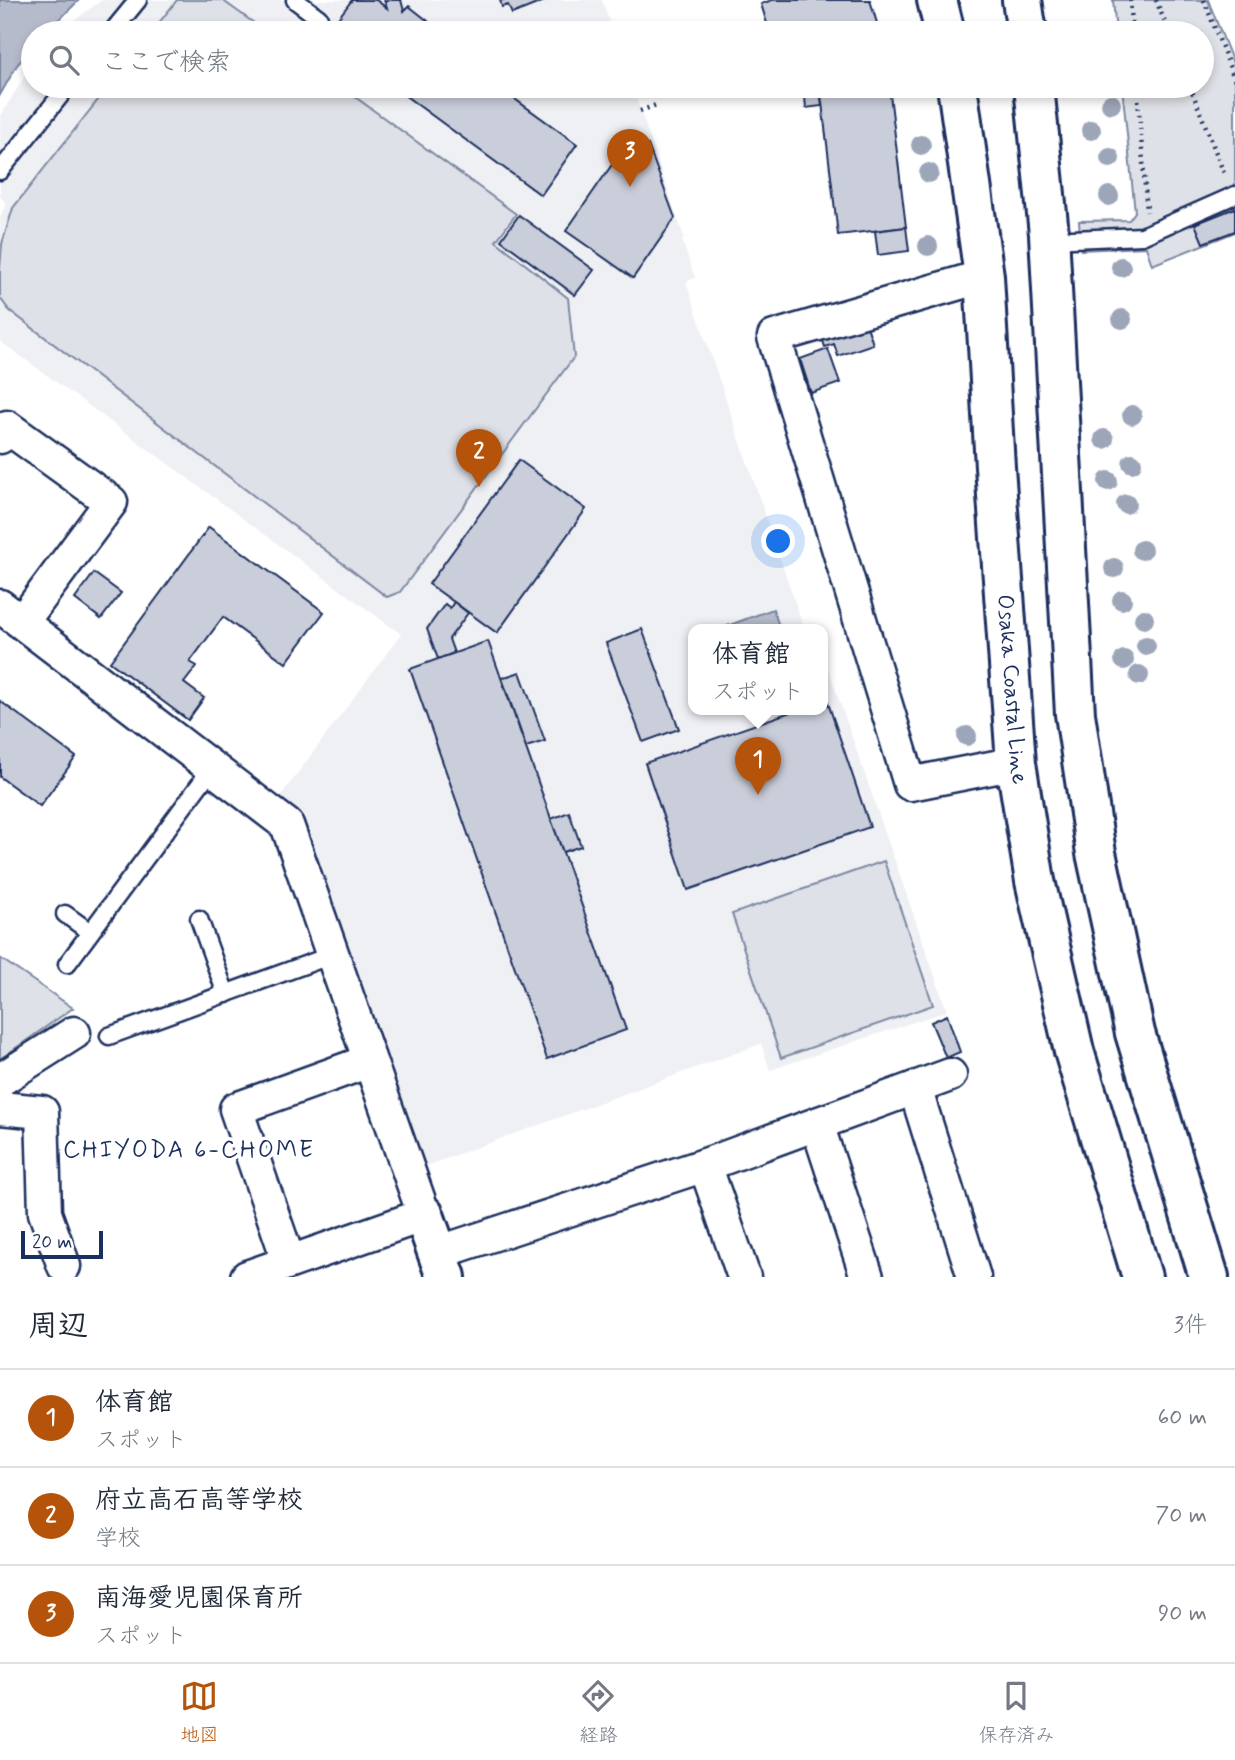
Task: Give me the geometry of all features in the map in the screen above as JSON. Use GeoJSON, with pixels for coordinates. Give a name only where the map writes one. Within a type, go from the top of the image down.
{"type":"FeatureCollection","features":[{"type":"Feature","properties":{"kind":"main road"},"geometry":{"type":"LineString","coordinates":[[937,0],[942,21]]}},
{"type":"Feature","properties":{"kind":"main road"},"geometry":{"type":"LineString","coordinates":[[1023,0],[1026,21]]}},
{"type":"Feature","properties":{"kind":"main road","name":"Osaka Coastal Line"},"geometry":{"type":"LineString","coordinates":[[959,98],[984,276],[1016,763],[1035,881],[1074,1051],[1142,1277]]}},
{"type":"Feature","properties":{"kind":"main road"},"geometry":{"type":"LineString","coordinates":[[1035,98],[1049,240],[1075,714],[1096,853],[1135,1033],[1209,1277]]}},
{"type":"Feature","properties":{"kind":"main road"},"geometry":{"type":"LineString","coordinates":[[424,1215],[441,1265]]}},
{"type":"Feature","properties":{"kind":"street"},"geometry":{"type":"LineString","coordinates":[[984,276],[774,337],[910,784],[1016,763]]}},
{"type":"Feature","properties":{"kind":"street"},"geometry":{"type":"LineString","coordinates":[[0,437],[7,427],[111,502],[11,614],[287,825],[424,1215],[309,1264],[247,1277]]}},
{"type":"Feature","properties":{"kind":"street"},"geometry":{"type":"LineString","coordinates":[[0,1080],[74,1033]]}},
{"type":"Feature","properties":{"kind":"street"},"geometry":{"type":"LineString","coordinates":[[309,1264],[236,1109],[369,1061]]}},
{"type":"Feature","properties":{"kind":"street"},"geometry":{"type":"LineString","coordinates":[[441,1265],[950,1075]]}},
{"type":"Feature","properties":{"kind":"street"},"geometry":{"type":"LineString","coordinates":[[915,1088],[974,1277]]}},
{"type":"Feature","properties":{"kind":"street"},"geometry":{"type":"LineString","coordinates":[[0,1108],[42,1112],[45,1213],[64,1266]]}},
{"type":"Feature","properties":{"kind":"street"},"geometry":{"type":"LineString","coordinates":[[817,1124],[867,1277]]}},
{"type":"Feature","properties":{"kind":"street"},"geometry":{"type":"LineString","coordinates":[[705,1165],[744,1277]]}},
{"type":"Feature","properties":{"kind":"lane"},"geometry":{"type":"LineString","coordinates":[[121,21],[138,0]]}},
{"type":"Feature","properties":{"kind":"lane"},"geometry":{"type":"LineString","coordinates":[[295,0],[319,18]]}},
{"type":"Feature","properties":{"kind":"lane"},"geometry":{"type":"LineString","coordinates":[[0,171],[58,98]]}},
{"type":"Feature","properties":{"kind":"lane"},"geometry":{"type":"LineString","coordinates":[[1049,240],[1149,234],[1234,195]]}},
{"type":"Feature","properties":{"kind":"lane"},"geometry":{"type":"LineString","coordinates":[[67,964],[212,768]]}},
{"type":"Feature","properties":{"kind":"lane"},"geometry":{"type":"LineString","coordinates":[[65,914],[90,932]]}},
{"type":"Feature","properties":{"kind":"lane"},"geometry":{"type":"LineString","coordinates":[[199,919],[226,994]]}},
{"type":"Feature","properties":{"kind":"lane"},"geometry":{"type":"LineString","coordinates":[[109,1036],[332,955]]}},
{"type":"Feature","properties":{"kind":"path"},"geometry":{"type":"LineString","coordinates":[[1130,0],[1132,21]]}},
{"type":"Feature","properties":{"kind":"path"},"geometry":{"type":"LineString","coordinates":[[1156,0],[1164,21]]}},
{"type":"Feature","properties":{"kind":"path"},"geometry":{"type":"LineString","coordinates":[[1204,0],[1212,21]]}},
{"type":"Feature","properties":{"kind":"path"},"geometry":{"type":"LineString","coordinates":[[1214,26],[1235,81]]}},
{"type":"Feature","properties":{"kind":"path"},"geometry":{"type":"LineString","coordinates":[[1138,98],[1149,234]]}},
{"type":"Feature","properties":{"kind":"path"},"geometry":{"type":"LineString","coordinates":[[1195,98],[1234,195]]}},
{"type":"Feature","properties":{"kind":"path"},"geometry":{"type":"LineString","coordinates":[[640,111],[659,104]]}},
{"type":"Feature","properties":{"kind":"shaded area"},"geometry":{"type":"Polygon","coordinates":[[[102,0],[602,0],[609,21],[73,21],[102,0]]]}},
{"type":"Feature","properties":{"kind":"shaded area"},"geometry":{"type":"Polygon","coordinates":[[[177,0],[222,0],[251,21],[160,21],[177,0]]]}},
{"type":"Feature","properties":{"kind":"shaded area"},"geometry":{"type":"Polygon","coordinates":[[[1113,0],[1208,0],[1235,68],[1235,232],[1152,265],[1146,247],[1081,250],[1079,221],[1129,220],[1135,212],[1123,98],[1214,98],[1214,21],[1115,21],[1113,0]]]}},
{"type":"Feature","properties":{"kind":"shaded area"},"geometry":{"type":"Polygon","coordinates":[[[21,82],[21,98],[636,98],[684,237],[682,241],[695,278],[686,282],[802,624],[688,624],[688,715],[828,715],[828,668],[947,1011],[770,1070],[761,1044],[426,1166],[297,810],[280,797],[401,634],[0,341],[0,218],[6,203],[0,196],[0,117],[21,82]]]}},
{"type":"Feature","properties":{"kind":"shaded area"},"geometry":{"type":"Polygon","coordinates":[[[100,98],[356,98],[516,214],[496,241],[568,298],[574,357],[400,592],[387,597],[9,310],[0,298],[0,268],[2,244],[13,208],[100,98]]]}},
{"type":"Feature","properties":{"kind":"shaded area"},"geometry":{"type":"Polygon","coordinates":[[[884,861],[933,1005],[781,1058],[732,914],[884,861]]]}},
{"type":"Feature","properties":{"kind":"shaded area"},"geometry":{"type":"Polygon","coordinates":[[[0,958],[73,1008],[0,1059],[0,958]]]}},
{"type":"Feature","properties":{"kind":"water"},"geometry":{"type":"Polygon","coordinates":[[[0,0],[79,0],[58,21],[21,21],[21,60],[0,95],[0,0]]]}},
{"type":"Feature","properties":{"kind":"water"},"geometry":{"type":"Polygon","coordinates":[[[773,609],[778,624],[732,624],[773,609]]]}},
{"type":"Feature","properties":{"kind":"building"},"geometry":{"type":"Polygon","coordinates":[[[352,0],[376,0],[387,8],[384,0],[401,0],[404,11],[409,6],[428,21],[336,21],[352,0]]]}},
{"type":"Feature","properties":{"kind":"building"},"geometry":{"type":"Polygon","coordinates":[[[500,0],[547,0],[512,14],[508,5],[502,7],[500,0]]]}},
{"type":"Feature","properties":{"kind":"building"},"geometry":{"type":"Polygon","coordinates":[[[772,0],[870,0],[876,21],[766,21],[761,4],[772,0]]]}},
{"type":"Feature","properties":{"kind":"building"},"geometry":{"type":"Polygon","coordinates":[[[408,98],[514,98],[577,144],[541,195],[408,98]]]}},
{"type":"Feature","properties":{"kind":"building"},"geometry":{"type":"Polygon","coordinates":[[[805,98],[821,98],[822,106],[806,108],[805,98]]]}},
{"type":"Feature","properties":{"kind":"building"},"geometry":{"type":"Polygon","coordinates":[[[821,98],[890,98],[906,227],[838,235],[821,98]]]}},
{"type":"Feature","properties":{"kind":"building"},"geometry":{"type":"Polygon","coordinates":[[[648,145],[675,218],[633,278],[566,231],[618,156],[648,145]]]}},
{"type":"Feature","properties":{"kind":"building"},"geometry":{"type":"Polygon","coordinates":[[[1235,208],[1235,231],[1203,243],[1195,224],[1235,208]]]}},
{"type":"Feature","properties":{"kind":"building"},"geometry":{"type":"Polygon","coordinates":[[[519,215],[594,270],[575,295],[501,240],[519,215]]]}},
{"type":"Feature","properties":{"kind":"building"},"geometry":{"type":"Polygon","coordinates":[[[906,227],[909,251],[878,255],[875,231],[906,227]]]}},
{"type":"Feature","properties":{"kind":"building"},"geometry":{"type":"Polygon","coordinates":[[[866,323],[873,344],[838,356],[834,344],[825,347],[822,338],[866,323]]]}},
{"type":"Feature","properties":{"kind":"building"},"geometry":{"type":"Polygon","coordinates":[[[828,349],[840,383],[811,393],[800,359],[828,349]]]}},
{"type":"Feature","properties":{"kind":"building"},"geometry":{"type":"Polygon","coordinates":[[[519,460],[586,509],[497,633],[429,584],[519,460]]]}},
{"type":"Feature","properties":{"kind":"building"},"geometry":{"type":"Polygon","coordinates":[[[209,527],[324,612],[286,663],[223,617],[190,662],[197,666],[184,683],[204,698],[188,720],[110,662],[209,527]]]}},
{"type":"Feature","properties":{"kind":"building"},"geometry":{"type":"Polygon","coordinates":[[[94,573],[121,593],[101,619],[75,599],[94,573]]]}},
{"type":"Feature","properties":{"kind":"building"},"geometry":{"type":"Polygon","coordinates":[[[454,602],[468,613],[449,639],[454,653],[438,659],[427,629],[445,604],[450,608],[454,602]]]}},
{"type":"Feature","properties":{"kind":"building"},"geometry":{"type":"Polygon","coordinates":[[[642,629],[679,729],[643,742],[606,643],[642,629]]]}},
{"type":"Feature","properties":{"kind":"building"},"geometry":{"type":"Polygon","coordinates":[[[488,641],[626,1030],[547,1059],[410,669],[488,641]]]}},
{"type":"Feature","properties":{"kind":"building"},"geometry":{"type":"Polygon","coordinates":[[[520,672],[545,741],[526,747],[502,678],[520,672]]]}},
{"type":"Feature","properties":{"kind":"building"},"geometry":{"type":"Polygon","coordinates":[[[0,701],[76,757],[40,806],[0,777],[0,701]]]}},
{"type":"Feature","properties":{"kind":"building"},"geometry":{"type":"Polygon","coordinates":[[[828,703],[870,827],[688,890],[645,763],[782,715],[828,715],[828,703]]]}},
{"type":"Feature","properties":{"kind":"building"},"geometry":{"type":"Polygon","coordinates":[[[569,812],[581,846],[563,852],[551,819],[569,812]]]}},
{"type":"Feature","properties":{"kind":"building"},"geometry":{"type":"Polygon","coordinates":[[[947,1015],[960,1052],[946,1058],[931,1022],[947,1015]]]}},
{"type":"Feature","properties":{"kind":"place","name":"南海愛児園保育所"},"geometry":{"type":"Point","coordinates":[630,187]}},
{"type":"Feature","properties":{"kind":"place","name":"府立高石高等学校"},"geometry":{"type":"Point","coordinates":[479,487]}},
{"type":"Feature","properties":{"kind":"place","name":"体育館"},"geometry":{"type":"Point","coordinates":[758,795]}},
{"type":"Feature","properties":{"kind":"district","name":"CHIYODA 6-CHOME"},"geometry":{"type":"Point","coordinates":[189,1150]}}]}
